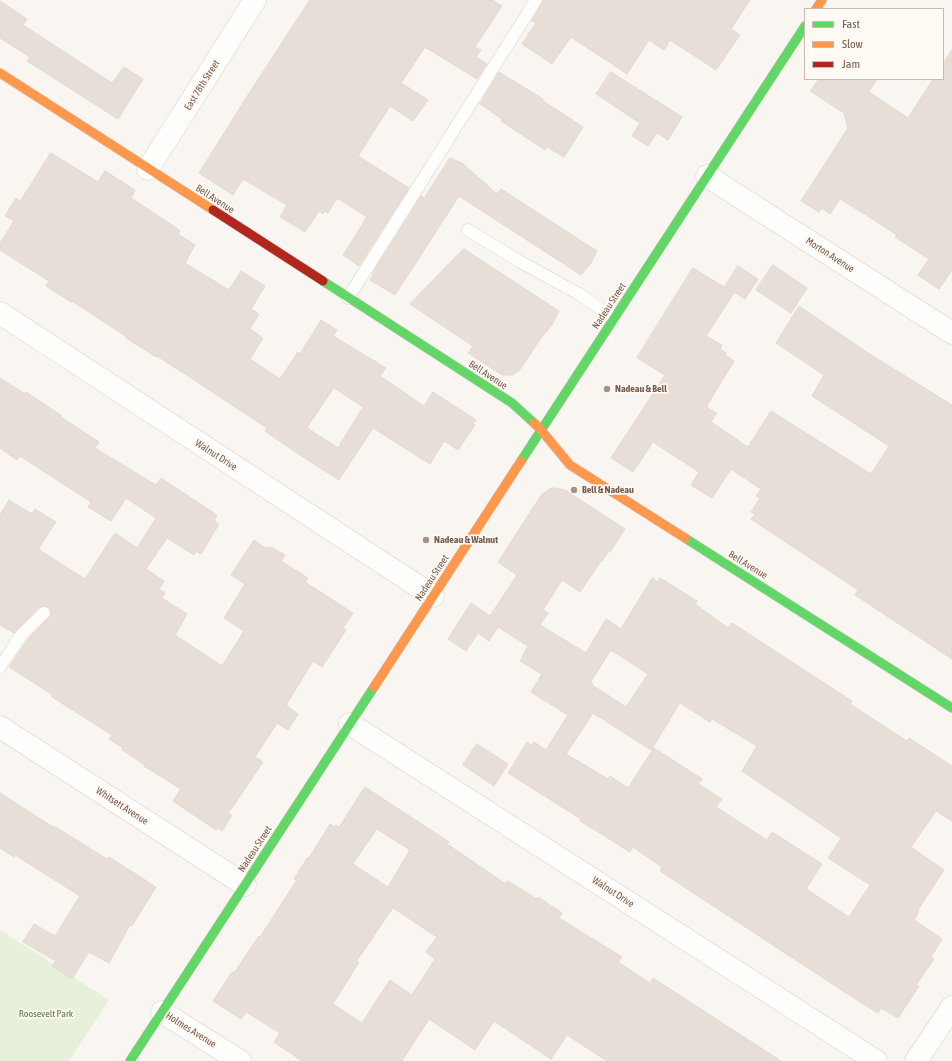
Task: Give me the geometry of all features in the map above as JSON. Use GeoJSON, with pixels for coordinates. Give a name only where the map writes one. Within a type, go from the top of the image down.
{"type":"FeatureCollection","features":[{"type":"Feature","properties":{"kind":"main road","name":"Nadeau Street"},"geometry":{"type":"LineString","coordinates":[[130,1061],[804,28]]}},
{"type":"Feature","properties":{"kind":"main road","name":"Bell Avenue"},"geometry":{"type":"LineString","coordinates":[[0,73],[512,403],[541,430],[570,465],[952,708]]}},
{"type":"Feature","properties":{"kind":"street","name":"East 78th Street"},"geometry":{"type":"LineString","coordinates":[[148,169],[255,0]]}},
{"type":"Feature","properties":{"kind":"street","name":"Morton Avenue"},"geometry":{"type":"LineString","coordinates":[[707,176],[952,333]]}},
{"type":"Feature","properties":{"kind":"street","name":"Walnut Drive"},"geometry":{"type":"LineString","coordinates":[[0,313],[433,596]]}},
{"type":"Feature","properties":{"kind":"street","name":"Walnut Drive"},"geometry":{"type":"LineString","coordinates":[[350,724],[876,1061]]}},
{"type":"Feature","properties":{"kind":"street","name":"Whitsett Avenue"},"geometry":{"type":"LineString","coordinates":[[0,727],[245,885]]}},
{"type":"Feature","properties":{"kind":"street"},"geometry":{"type":"LineString","coordinates":[[916,1061],[952,1006]]}},
{"type":"Feature","properties":{"kind":"street","name":"Holmes Avenue"},"geometry":{"type":"LineString","coordinates":[[162,1012],[240,1061]]}},
{"type":"Feature","properties":{"kind":"lane"},"geometry":{"type":"LineString","coordinates":[[348,298],[536,0]]}},
{"type":"Feature","properties":{"kind":"lane"},"geometry":{"type":"LineString","coordinates":[[468,230],[519,261],[579,294],[614,318]]}},
{"type":"Feature","properties":{"kind":"lane"},"geometry":{"type":"LineString","coordinates":[[0,667],[22,634],[44,613]]}},
{"type":"Feature","properties":{"kind":"green space","name":"Roosevelt Park"},"geometry":{"type":"Polygon","coordinates":[[[0,930],[109,1000],[69,1061],[0,1061],[0,930]]]}},
{"type":"Feature","properties":{"kind":"building"},"geometry":{"type":"Polygon","coordinates":[[[310,0],[492,0],[502,6],[475,47],[481,50],[476,57],[487,64],[477,79],[425,47],[401,83],[428,100],[413,121],[390,106],[358,156],[409,188],[359,266],[343,255],[367,217],[337,198],[328,213],[325,211],[323,214],[319,211],[305,232],[280,217],[287,205],[243,179],[233,195],[199,173],[310,0]]]}},
{"type":"Feature","properties":{"kind":"building"},"geometry":{"type":"Polygon","coordinates":[[[544,0],[750,0],[731,29],[740,35],[716,70],[670,40],[664,50],[649,40],[627,74],[571,37],[552,64],[522,44],[536,23],[532,21],[544,0]]]}},
{"type":"Feature","properties":{"kind":"building"},"geometry":{"type":"Polygon","coordinates":[[[0,1],[27,19],[23,25],[112,83],[124,67],[143,79],[118,119],[27,61],[30,57],[0,38],[0,1]]]}},
{"type":"Feature","properties":{"kind":"building"},"geometry":{"type":"Polygon","coordinates":[[[952,50],[952,270],[939,289],[918,275],[929,259],[895,237],[897,235],[863,213],[840,199],[830,214],[822,208],[819,212],[801,201],[848,128],[844,113],[810,91],[818,80],[876,80],[869,92],[908,118],[932,80],[944,80],[944,62],[952,50]]]}},
{"type":"Feature","properties":{"kind":"building"},"geometry":{"type":"Polygon","coordinates":[[[499,72],[543,99],[542,100],[583,127],[564,157],[547,147],[545,150],[501,121],[502,119],[480,104],[499,72]]]}},
{"type":"Feature","properties":{"kind":"building"},"geometry":{"type":"Polygon","coordinates":[[[611,72],[682,117],[668,140],[657,133],[648,146],[632,136],[640,123],[596,94],[611,72]]]}},
{"type":"Feature","properties":{"kind":"building"},"geometry":{"type":"Polygon","coordinates":[[[51,153],[98,182],[105,171],[135,190],[131,198],[172,225],[180,231],[178,234],[195,245],[185,263],[229,290],[241,271],[265,286],[251,309],[259,314],[250,329],[263,338],[250,359],[280,379],[298,352],[300,354],[321,320],[337,330],[333,336],[386,368],[380,376],[424,406],[433,392],[476,420],[473,424],[475,425],[458,450],[444,441],[430,464],[373,428],[339,480],[265,431],[267,428],[157,356],[156,357],[126,338],[127,337],[72,301],[71,302],[46,286],[49,281],[0,250],[0,243],[14,221],[5,216],[16,198],[20,201],[51,153]],[[334,388],[307,428],[338,448],[363,407],[334,388]]]}},
{"type":"Feature","properties":{"kind":"building"},"geometry":{"type":"Polygon","coordinates":[[[450,158],[462,163],[497,194],[501,189],[597,251],[591,263],[581,275],[459,196],[395,295],[370,280],[373,275],[372,274],[421,196],[424,198],[450,158]]]}},
{"type":"Feature","properties":{"kind":"building"},"geometry":{"type":"Polygon","coordinates":[[[464,249],[559,311],[552,325],[541,338],[519,371],[512,375],[502,375],[468,353],[473,346],[410,304],[464,249]]]}},
{"type":"Feature","properties":{"kind":"building"},"geometry":{"type":"Polygon","coordinates":[[[773,265],[807,288],[791,313],[756,290],[773,265]]]}},
{"type":"Feature","properties":{"kind":"building"},"geometry":{"type":"Polygon","coordinates":[[[738,266],[758,279],[745,299],[725,287],[738,266]]]}},
{"type":"Feature","properties":{"kind":"building"},"geometry":{"type":"Polygon","coordinates":[[[693,268],[734,293],[706,336],[722,345],[720,349],[726,353],[725,355],[734,361],[706,407],[717,413],[711,422],[748,447],[771,411],[871,474],[889,446],[812,396],[824,375],[776,343],[799,306],[868,353],[952,405],[952,659],[855,595],[858,590],[751,519],[755,514],[751,512],[760,498],[756,496],[761,489],[731,469],[712,498],[691,485],[699,472],[653,442],[633,472],[611,458],[665,375],[637,358],[693,268]]]}},
{"type":"Feature","properties":{"kind":"building"},"geometry":{"type":"Polygon","coordinates":[[[0,378],[25,394],[26,392],[99,442],[95,448],[156,485],[161,478],[217,515],[214,521],[219,524],[201,554],[196,551],[194,555],[167,538],[146,569],[164,581],[159,589],[165,593],[162,598],[187,614],[175,635],[222,666],[244,631],[224,618],[245,584],[231,575],[254,540],[265,548],[271,547],[285,555],[281,561],[308,578],[305,582],[353,613],[343,628],[346,630],[322,667],[313,661],[286,705],[298,714],[288,730],[277,723],[255,757],[263,762],[228,812],[232,815],[222,831],[218,828],[216,830],[173,801],[181,789],[144,766],[144,764],[122,750],[123,748],[109,739],[112,735],[52,697],[53,695],[9,667],[28,639],[49,618],[51,612],[50,608],[46,606],[39,607],[14,633],[0,625],[0,515],[9,500],[32,514],[35,509],[56,522],[38,549],[85,579],[115,533],[137,548],[156,518],[126,498],[111,521],[88,507],[91,502],[20,456],[17,460],[0,448],[0,378]]]}},
{"type":"Feature","properties":{"kind":"building"},"geometry":{"type":"Polygon","coordinates":[[[554,488],[565,490],[625,529],[580,592],[562,580],[543,610],[548,613],[540,625],[586,653],[606,619],[621,629],[652,578],[658,582],[660,578],[697,601],[695,604],[728,628],[732,623],[852,701],[850,704],[907,741],[909,738],[952,766],[952,821],[936,811],[911,847],[944,870],[918,910],[919,911],[914,920],[942,939],[931,957],[934,959],[916,985],[919,986],[898,1018],[881,1008],[878,1013],[660,871],[662,867],[633,847],[630,852],[508,773],[527,742],[532,746],[534,742],[546,750],[568,715],[531,692],[542,674],[520,661],[528,646],[498,627],[489,641],[478,633],[466,651],[448,639],[471,603],[490,616],[517,575],[498,562],[542,494],[554,488]],[[611,650],[591,682],[593,684],[592,685],[626,707],[648,674],[611,650]],[[680,703],[651,750],[593,713],[566,754],[608,779],[610,776],[628,788],[654,748],[702,779],[698,784],[722,799],[716,807],[767,840],[772,832],[822,864],[806,889],[849,917],[870,885],[828,858],[841,838],[742,771],[757,746],[712,719],[710,722],[680,703]]]}},
{"type":"Feature","properties":{"kind":"building"},"geometry":{"type":"Polygon","coordinates":[[[477,744],[508,764],[494,786],[463,765],[477,744]]]}},
{"type":"Feature","properties":{"kind":"building"},"geometry":{"type":"Polygon","coordinates":[[[365,787],[449,842],[447,844],[506,884],[508,881],[537,899],[538,897],[562,913],[559,918],[622,957],[618,962],[650,983],[653,978],[781,1061],[607,1061],[567,1035],[551,1059],[494,1021],[475,1050],[429,1019],[402,1061],[302,1061],[274,1042],[280,1033],[246,1012],[241,1019],[213,1001],[232,972],[234,973],[259,936],[260,937],[297,880],[294,879],[330,824],[335,827],[336,825],[339,827],[365,787]],[[377,829],[353,864],[388,887],[410,850],[377,829]],[[393,908],[357,961],[359,962],[333,1004],[362,1023],[390,980],[412,995],[435,959],[426,952],[437,937],[393,908]]]}},
{"type":"Feature","properties":{"kind":"building"},"geometry":{"type":"Polygon","coordinates":[[[0,793],[53,827],[54,826],[102,856],[108,859],[109,857],[156,887],[132,926],[130,925],[109,963],[89,952],[72,979],[52,966],[56,961],[23,942],[34,924],[55,936],[80,896],[15,855],[14,857],[0,848],[0,793]]]}},
{"type":"Feature","properties":{"kind":"traffic: fast"},"geometry":{"type":"LineString","coordinates":[[521,461],[804,28]]}},
{"type":"Feature","properties":{"kind":"traffic: fast"},"geometry":{"type":"LineString","coordinates":[[323,281],[512,403],[534,423]]}},
{"type":"Feature","properties":{"kind":"traffic: fast"},"geometry":{"type":"LineString","coordinates":[[685,538],[952,708]]}},
{"type":"Feature","properties":{"kind":"traffic: fast"},"geometry":{"type":"LineString","coordinates":[[130,1061],[374,687]]}},
{"type":"Feature","properties":{"kind":"traffic: slow"},"geometry":{"type":"LineString","coordinates":[[817,8],[822,0]]}},
{"type":"Feature","properties":{"kind":"traffic: slow"},"geometry":{"type":"LineString","coordinates":[[0,73],[213,210]]}},
{"type":"Feature","properties":{"kind":"traffic: slow"},"geometry":{"type":"LineString","coordinates":[[534,423],[570,465],[685,538]]}},
{"type":"Feature","properties":{"kind":"traffic: slow"},"geometry":{"type":"LineString","coordinates":[[374,687],[521,461]]}},
{"type":"Feature","properties":{"kind":"traffic: jam"},"geometry":{"type":"LineString","coordinates":[[213,210],[323,281]]}},
{"type":"Feature","properties":{"kind":"place","name":"Nadeau & Bell"},"geometry":{"type":"Point","coordinates":[607,389]}},
{"type":"Feature","properties":{"kind":"place","name":"Bell & Nadeau"},"geometry":{"type":"Point","coordinates":[574,490]}},
{"type":"Feature","properties":{"kind":"place","name":"Nadeau & Walnut"},"geometry":{"type":"Point","coordinates":[426,540]}}]}
